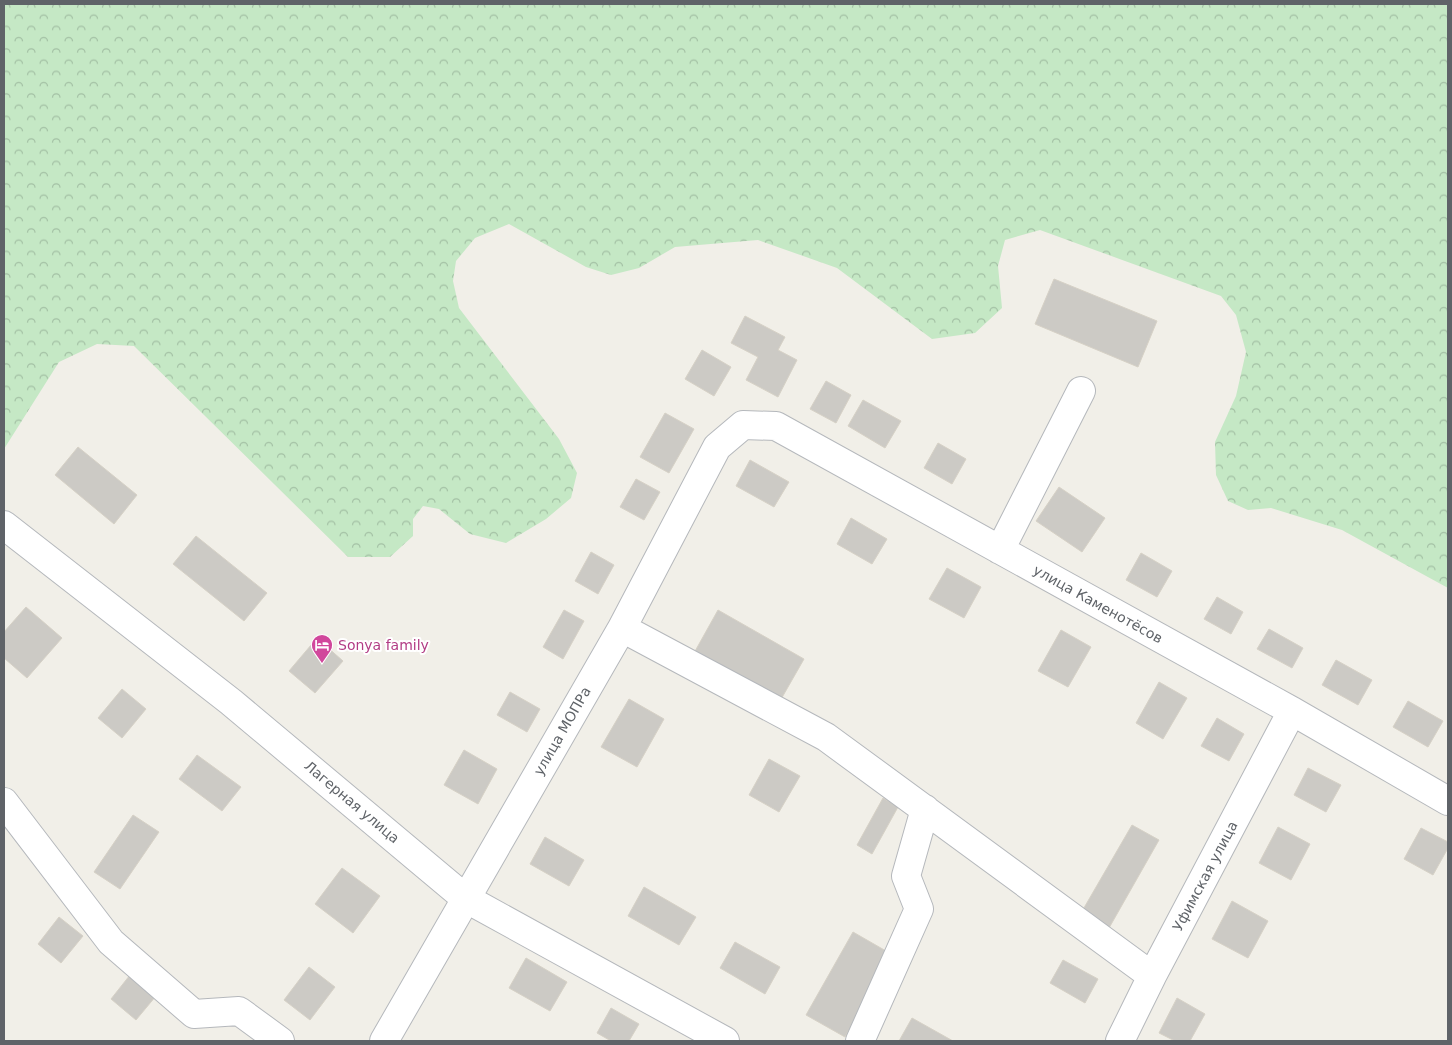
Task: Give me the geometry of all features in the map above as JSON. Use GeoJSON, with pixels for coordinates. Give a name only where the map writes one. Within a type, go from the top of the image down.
{"type":"FeatureCollection","features":[{"type":"Feature","properties":{"kind":"street"},"geometry":{"type":"LineString","coordinates":[[1000,550],[1081,391]]}},
{"type":"Feature","properties":{"kind":"street","name":"улица Каменотёсов"},"geometry":{"type":"LineString","coordinates":[[743,424],[776,426],[1292,711],[1448,801]]}},
{"type":"Feature","properties":{"kind":"street","name":"улица МОПРа"},"geometry":{"type":"LineString","coordinates":[[384,1041],[622,628],[717,447],[743,424]]}},
{"type":"Feature","properties":{"kind":"street","name":"Лагерная улица"},"geometry":{"type":"LineString","coordinates":[[4,525],[231,702],[465,898],[725,1041]]}},
{"type":"Feature","properties":{"kind":"street"},"geometry":{"type":"LineString","coordinates":[[622,628],[826,737],[1152,976]]}},
{"type":"Feature","properties":{"kind":"street","name":"Уфимская улица"},"geometry":{"type":"LineString","coordinates":[[1120,1041],[1152,976],[1292,711]]}},
{"type":"Feature","properties":{"kind":"street"},"geometry":{"type":"LineString","coordinates":[[4,802],[111,942],[194,1014],[239,1011],[280,1041]]}},
{"type":"Feature","properties":{"kind":"street"},"geometry":{"type":"LineString","coordinates":[[860,1041],[919,909],[906,876],[925,809]]}},
{"type":"Feature","properties":{"kind":"green space"},"geometry":{"type":"Polygon","coordinates":[[[4,4],[1448,4],[1448,588],[1342,530],[1271,508],[1248,510],[1228,501],[1216,475],[1215,442],[1236,396],[1246,352],[1236,315],[1221,296],[1040,230],[1005,240],[998,266],[1002,308],[975,333],[932,339],[837,268],[758,240],[675,247],[639,268],[611,275],[586,267],[509,224],[475,238],[456,261],[453,281],[459,308],[559,439],[577,473],[571,498],[546,519],[506,543],[470,534],[439,509],[423,506],[413,519],[413,536],[390,557],[348,557],[134,346],[97,344],[59,362],[4,449],[4,4]]]}},
{"type":"Feature","properties":{"kind":"building"},"geometry":{"type":"Polygon","coordinates":[[[1054,279],[1157,321],[1138,367],[1035,324],[1054,279]]]}},
{"type":"Feature","properties":{"kind":"building"},"geometry":{"type":"Polygon","coordinates":[[[745,316],[785,337],[778,350],[797,360],[778,397],[746,380],[758,357],[731,343],[745,316]]]}},
{"type":"Feature","properties":{"kind":"building"},"geometry":{"type":"Polygon","coordinates":[[[702,350],[731,367],[714,396],[685,379],[702,350]]]}},
{"type":"Feature","properties":{"kind":"building"},"geometry":{"type":"Polygon","coordinates":[[[826,381],[851,395],[836,423],[810,409],[826,381]]]}},
{"type":"Feature","properties":{"kind":"building"},"geometry":{"type":"Polygon","coordinates":[[[863,400],[901,421],[885,448],[848,426],[863,400]]]}},
{"type":"Feature","properties":{"kind":"building"},"geometry":{"type":"Polygon","coordinates":[[[665,413],[694,429],[669,473],[640,457],[665,413]]]}},
{"type":"Feature","properties":{"kind":"building"},"geometry":{"type":"Polygon","coordinates":[[[938,443],[966,459],[952,484],[924,468],[938,443]]]}},
{"type":"Feature","properties":{"kind":"building"},"geometry":{"type":"Polygon","coordinates":[[[78,447],[137,495],[114,524],[55,475],[78,447]]]}},
{"type":"Feature","properties":{"kind":"building"},"geometry":{"type":"Polygon","coordinates":[[[750,460],[789,482],[774,507],[736,486],[750,460]]]}},
{"type":"Feature","properties":{"kind":"building"},"geometry":{"type":"Polygon","coordinates":[[[636,479],[660,492],[644,520],[620,507],[636,479]]]}},
{"type":"Feature","properties":{"kind":"building"},"geometry":{"type":"Polygon","coordinates":[[[1059,487],[1105,518],[1082,552],[1036,521],[1059,487]]]}},
{"type":"Feature","properties":{"kind":"building"},"geometry":{"type":"Polygon","coordinates":[[[851,518],[887,539],[872,564],[837,544],[851,518]]]}},
{"type":"Feature","properties":{"kind":"building"},"geometry":{"type":"Polygon","coordinates":[[[196,536],[267,593],[244,621],[173,564],[196,536]]]}},
{"type":"Feature","properties":{"kind":"building"},"geometry":{"type":"Polygon","coordinates":[[[591,552],[614,565],[598,594],[575,581],[591,552]]]}},
{"type":"Feature","properties":{"kind":"building"},"geometry":{"type":"Polygon","coordinates":[[[1141,553],[1172,571],[1157,597],[1126,580],[1141,553]]]}},
{"type":"Feature","properties":{"kind":"building"},"geometry":{"type":"Polygon","coordinates":[[[947,568],[981,587],[964,618],[929,599],[947,568]]]}},
{"type":"Feature","properties":{"kind":"building"},"geometry":{"type":"Polygon","coordinates":[[[1217,597],[1243,612],[1231,634],[1204,619],[1217,597]]]}},
{"type":"Feature","properties":{"kind":"building"},"geometry":{"type":"Polygon","coordinates":[[[26,607],[62,638],[27,678],[4,658],[4,632],[26,607]]]}},
{"type":"Feature","properties":{"kind":"building"},"geometry":{"type":"Polygon","coordinates":[[[564,610],[584,621],[563,659],[543,647],[564,610]]]}},
{"type":"Feature","properties":{"kind":"building"},"geometry":{"type":"Polygon","coordinates":[[[718,610],[804,659],[780,701],[694,653],[718,610]]]}},
{"type":"Feature","properties":{"kind":"building"},"geometry":{"type":"Polygon","coordinates":[[[1269,629],[1303,648],[1292,668],[1257,649],[1269,629]]]}},
{"type":"Feature","properties":{"kind":"building"},"geometry":{"type":"Polygon","coordinates":[[[1061,630],[1091,647],[1068,687],[1038,671],[1061,630]]]}},
{"type":"Feature","properties":{"kind":"building"},"geometry":{"type":"Polygon","coordinates":[[[317,638],[343,661],[315,693],[289,671],[317,638]]]}},
{"type":"Feature","properties":{"kind":"building"},"geometry":{"type":"Polygon","coordinates":[[[1336,660],[1372,680],[1358,705],[1322,685],[1336,660]]]}},
{"type":"Feature","properties":{"kind":"building"},"geometry":{"type":"Polygon","coordinates":[[[1159,682],[1187,698],[1163,739],[1136,723],[1159,682]]]}},
{"type":"Feature","properties":{"kind":"building"},"geometry":{"type":"Polygon","coordinates":[[[122,689],[146,709],[122,738],[98,718],[122,689]]]}},
{"type":"Feature","properties":{"kind":"building"},"geometry":{"type":"Polygon","coordinates":[[[510,692],[540,709],[527,732],[497,715],[510,692]]]}},
{"type":"Feature","properties":{"kind":"building"},"geometry":{"type":"Polygon","coordinates":[[[629,699],[664,719],[637,767],[601,747],[629,699]]]}},
{"type":"Feature","properties":{"kind":"building"},"geometry":{"type":"Polygon","coordinates":[[[1408,701],[1443,721],[1428,747],[1393,727],[1408,701]]]}},
{"type":"Feature","properties":{"kind":"building"},"geometry":{"type":"Polygon","coordinates":[[[1217,718],[1244,734],[1229,761],[1201,746],[1217,718]]]}},
{"type":"Feature","properties":{"kind":"building"},"geometry":{"type":"Polygon","coordinates":[[[464,750],[497,769],[478,804],[444,785],[464,750]]]}},
{"type":"Feature","properties":{"kind":"building"},"geometry":{"type":"Polygon","coordinates":[[[197,755],[241,787],[222,811],[179,779],[197,755]]]}},
{"type":"Feature","properties":{"kind":"building"},"geometry":{"type":"Polygon","coordinates":[[[769,759],[800,776],[779,812],[749,795],[769,759]]]}},
{"type":"Feature","properties":{"kind":"building"},"geometry":{"type":"Polygon","coordinates":[[[1308,768],[1341,785],[1326,812],[1294,795],[1308,768]]]}},
{"type":"Feature","properties":{"kind":"building"},"geometry":{"type":"Polygon","coordinates":[[[883,798],[898,807],[872,854],[857,845],[883,798]]]}},
{"type":"Feature","properties":{"kind":"building"},"geometry":{"type":"Polygon","coordinates":[[[133,815],[159,832],[120,889],[94,872],[133,815]]]}},
{"type":"Feature","properties":{"kind":"building"},"geometry":{"type":"Polygon","coordinates":[[[1132,825],[1159,840],[1109,928],[1081,913],[1132,825]]]}},
{"type":"Feature","properties":{"kind":"building"},"geometry":{"type":"Polygon","coordinates":[[[1278,827],[1310,844],[1291,880],[1259,863],[1278,827]]]}},
{"type":"Feature","properties":{"kind":"building"},"geometry":{"type":"Polygon","coordinates":[[[1421,828],[1448,842],[1448,848],[1433,875],[1404,859],[1421,828]]]}},
{"type":"Feature","properties":{"kind":"building"},"geometry":{"type":"Polygon","coordinates":[[[545,837],[584,860],[569,886],[530,864],[545,837]]]}},
{"type":"Feature","properties":{"kind":"building"},"geometry":{"type":"Polygon","coordinates":[[[342,868],[380,896],[353,933],[315,904],[342,868]]]}},
{"type":"Feature","properties":{"kind":"building"},"geometry":{"type":"Polygon","coordinates":[[[644,887],[696,917],[679,945],[628,916],[644,887]]]}},
{"type":"Feature","properties":{"kind":"building"},"geometry":{"type":"Polygon","coordinates":[[[1232,901],[1268,921],[1248,958],[1212,939],[1232,901]]]}},
{"type":"Feature","properties":{"kind":"building"},"geometry":{"type":"Polygon","coordinates":[[[59,917],[83,936],[61,963],[38,944],[59,917]]]}},
{"type":"Feature","properties":{"kind":"building"},"geometry":{"type":"Polygon","coordinates":[[[853,932],[893,955],[845,1037],[806,1015],[853,932]]]}},
{"type":"Feature","properties":{"kind":"building"},"geometry":{"type":"Polygon","coordinates":[[[735,942],[780,967],[765,994],[720,968],[735,942]]]}},
{"type":"Feature","properties":{"kind":"building"},"geometry":{"type":"Polygon","coordinates":[[[526,958],[567,982],[550,1011],[509,988],[526,958]]]}},
{"type":"Feature","properties":{"kind":"building"},"geometry":{"type":"Polygon","coordinates":[[[1063,960],[1098,979],[1085,1003],[1050,983],[1063,960]]]}},
{"type":"Feature","properties":{"kind":"building"},"geometry":{"type":"Polygon","coordinates":[[[309,967],[335,987],[310,1020],[284,1000],[309,967]]]}},
{"type":"Feature","properties":{"kind":"building"},"geometry":{"type":"Polygon","coordinates":[[[130,975],[156,996],[136,1020],[111,999],[130,975]]]}},
{"type":"Feature","properties":{"kind":"building"},"geometry":{"type":"Polygon","coordinates":[[[1177,998],[1205,1014],[1190,1041],[1175,1041],[1159,1033],[1177,998]]]}},
{"type":"Feature","properties":{"kind":"building"},"geometry":{"type":"Polygon","coordinates":[[[611,1008],[639,1024],[629,1041],[611,1041],[597,1033],[611,1008]]]}},
{"type":"Feature","properties":{"kind":"building"},"geometry":{"type":"Polygon","coordinates":[[[912,1018],[953,1041],[899,1041],[912,1018]]]}},
{"type":"Feature","properties":{"kind":"place","name":"Sonya family"},"geometry":{"type":"Point","coordinates":[322,664]}}]}
